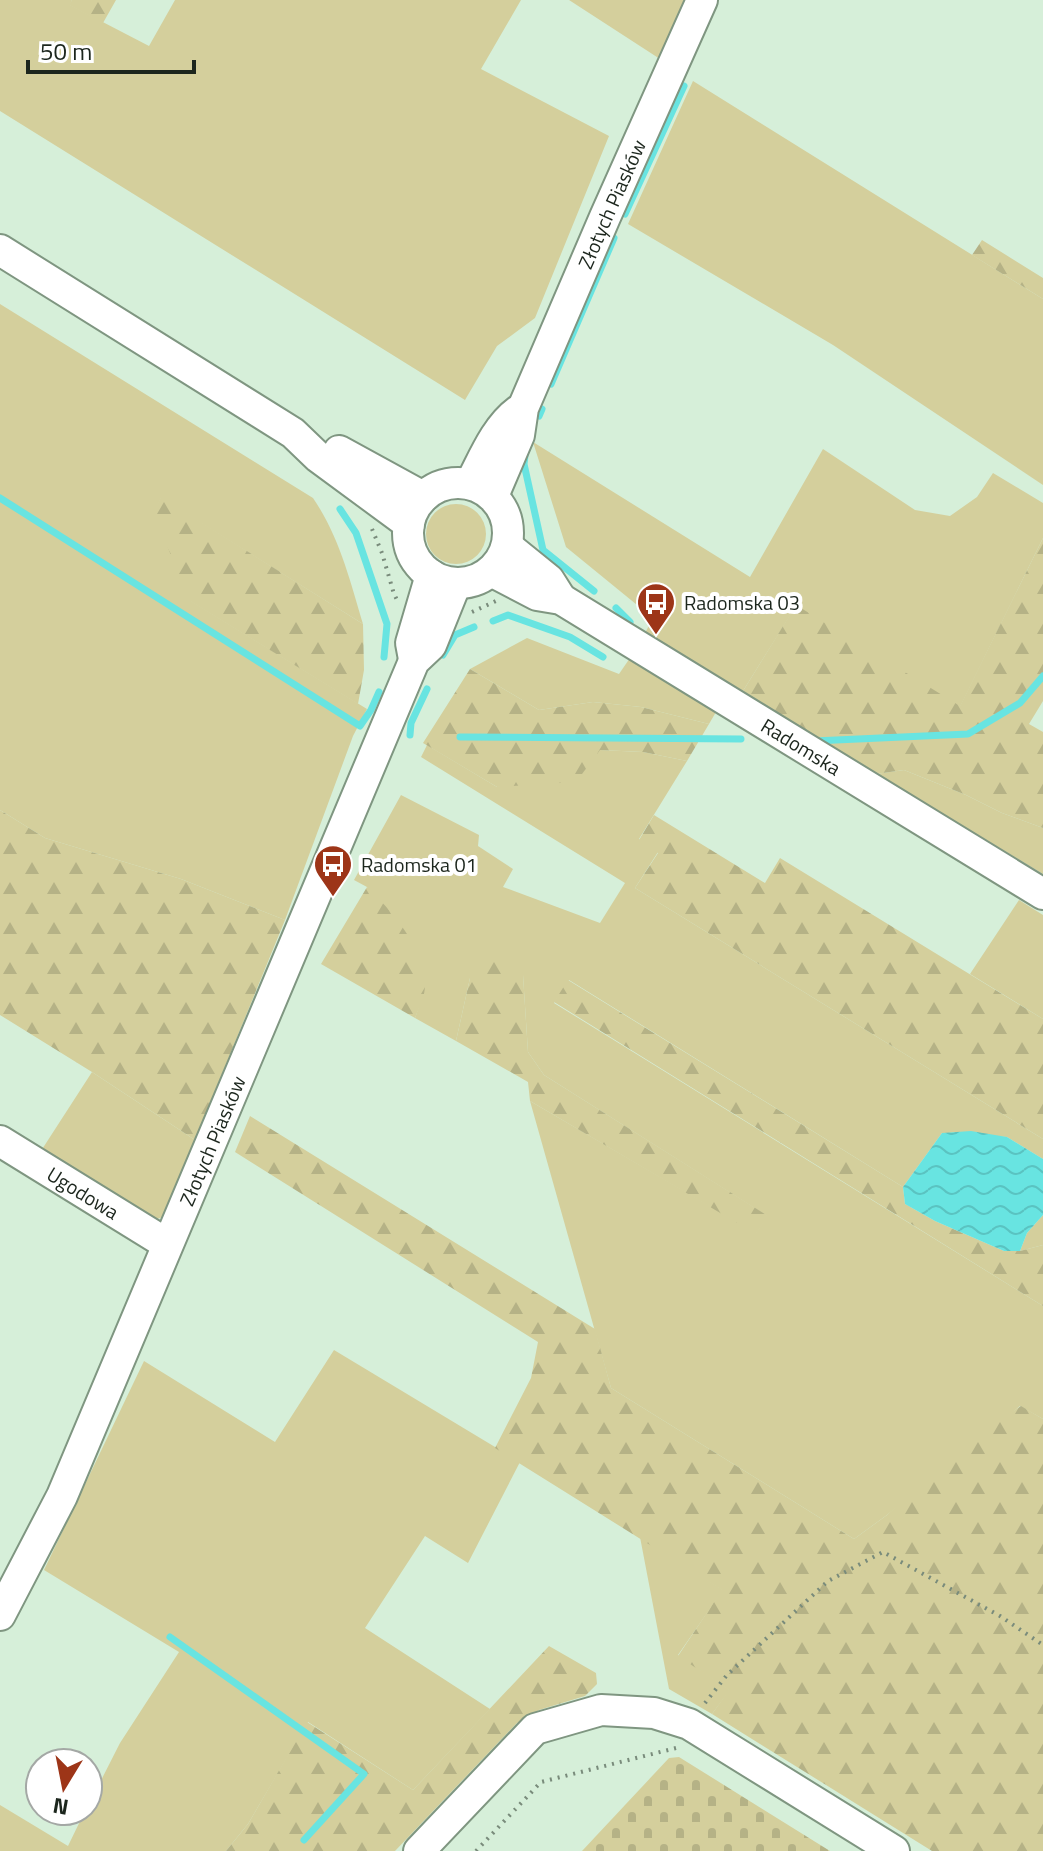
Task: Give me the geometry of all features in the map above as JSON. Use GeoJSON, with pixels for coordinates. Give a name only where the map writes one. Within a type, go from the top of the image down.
{"type":"FeatureCollection","features":[{"type":"Feature","properties":{"kind":"street","name":"Złotych Piasków"},"geometry":{"type":"LineString","coordinates":[[481,490],[519,435],[523,408],[702,0]]}},
{"type":"Feature","properties":{"kind":"street"},"geometry":{"type":"LineString","coordinates":[[0,250],[293,433],[318,457],[409,524]]}},
{"type":"Feature","properties":{"kind":"street"},"geometry":{"type":"LineString","coordinates":[[293,433],[325,443],[423,497]]}},
{"type":"Feature","properties":{"kind":"street"},"geometry":{"type":"LineString","coordinates":[[457,483],[481,490],[501,507],[507,519],[508,532],[499,558],[482,577],[470,581],[444,579],[421,567],[409,544],[409,524],[415,507],[433,489],[445,484],[457,483]]}},
{"type":"Feature","properties":{"kind":"street","name":"Radomska"},"geometry":{"type":"LineString","coordinates":[[499,558],[549,580],[561,599],[1043,894]]}},
{"type":"Feature","properties":{"kind":"street","name":"Złotych Piasków"},"geometry":{"type":"LineString","coordinates":[[0,1615],[62,1496],[414,661],[431,645],[444,579]]}},
{"type":"Feature","properties":{"kind":"street","name":"Ugodowa"},"geometry":{"type":"LineString","coordinates":[[0,1141],[167,1244]]}},
{"type":"Feature","properties":{"kind":"street"},"geometry":{"type":"LineString","coordinates":[[419,1851],[535,1729],[601,1710],[654,1713],[683,1736],[894,1851]]}},
{"type":"Feature","properties":{"kind":"path"},"geometry":{"type":"LineString","coordinates":[[369,522],[398,601]]}},
{"type":"Feature","properties":{"kind":"path"},"geometry":{"type":"LineString","coordinates":[[466,615],[497,600]]}},
{"type":"Feature","properties":{"kind":"path"},"geometry":{"type":"LineString","coordinates":[[476,1851],[541,1782],[683,1736],[727,1675],[828,1581],[883,1552],[1000,1616],[1043,1645]]}},
{"type":"Feature","properties":{"kind":"green space"},"geometry":{"type":"Polygon","coordinates":[[[0,0],[72,0],[70,5],[149,46],[175,0],[521,0],[481,69],[609,136],[535,318],[497,346],[465,400],[0,111],[0,0]]]}},
{"type":"Feature","properties":{"kind":"green space"},"geometry":{"type":"Polygon","coordinates":[[[72,0],[116,0],[103,23],[69,5],[72,0]]]}},
{"type":"Feature","properties":{"kind":"green space"},"geometry":{"type":"Polygon","coordinates":[[[569,0],[687,0],[660,59],[569,0]]]}},
{"type":"Feature","properties":{"kind":"green space"},"geometry":{"type":"Polygon","coordinates":[[[693,81],[1043,299],[1043,485],[833,345],[628,224],[693,81]]]}},
{"type":"Feature","properties":{"kind":"green space"},"geometry":{"type":"Polygon","coordinates":[[[982,240],[1043,278],[1043,299],[972,255],[982,240]]]}},
{"type":"Feature","properties":{"kind":"green space"},"geometry":{"type":"Polygon","coordinates":[[[0,304],[313,498],[330,528],[363,624],[161,498],[154,512],[191,601],[367,709],[353,736],[285,920],[181,879],[45,838],[0,810],[0,304]]]}},
{"type":"Feature","properties":{"kind":"green space"},"geometry":{"type":"Polygon","coordinates":[[[533,442],[750,577],[823,449],[915,510],[950,516],[977,497],[993,473],[1043,503],[1043,538],[960,707],[796,606],[743,691],[645,633],[653,618],[566,547],[533,442]]]}},
{"type":"Feature","properties":{"kind":"green space"},"geometry":{"type":"Polygon","coordinates":[[[161,497],[363,624],[364,670],[358,704],[190,601],[153,512],[161,497]]]}},
{"type":"Feature","properties":{"kind":"green space"},"geometry":{"type":"Polygon","coordinates":[[[456,504],[478,512],[486,534],[478,556],[456,564],[434,556],[426,534],[434,512],[456,504]]]}},
{"type":"Feature","properties":{"kind":"green space"},"geometry":{"type":"Polygon","coordinates":[[[1043,538],[1043,701],[1029,724],[1043,732],[1043,828],[904,770],[876,774],[743,691],[796,605],[960,706],[1043,538]]]}},
{"type":"Feature","properties":{"kind":"green space"},"geometry":{"type":"Polygon","coordinates":[[[527,638],[619,674],[630,658],[716,712],[709,724],[641,707],[593,702],[539,710],[470,669],[527,638]]]}},
{"type":"Feature","properties":{"kind":"green space"},"geometry":{"type":"Polygon","coordinates":[[[470,669],[539,710],[593,702],[641,707],[709,724],[687,761],[643,752],[600,750],[576,782],[497,787],[423,743],[470,669]]]}},
{"type":"Feature","properties":{"kind":"green space"},"geometry":{"type":"Polygon","coordinates":[[[427,745],[497,787],[600,750],[643,752],[687,761],[639,839],[658,852],[635,888],[1043,1139],[1043,1159],[1007,1137],[942,1133],[903,1187],[569,980],[554,1003],[1043,1306],[1043,1419],[1020,1406],[854,1539],[611,1388],[530,1101],[756,1233],[767,1216],[544,1075],[528,1052],[523,975],[470,978],[456,1041],[415,1018],[424,992],[367,887],[354,880],[401,795],[479,835],[478,846],[513,869],[503,887],[600,923],[625,883],[421,757],[427,745]]]}},
{"type":"Feature","properties":{"kind":"green space"},"geometry":{"type":"Polygon","coordinates":[[[904,770],[1043,828],[1043,874],[876,774],[904,770]]]}},
{"type":"Feature","properties":{"kind":"green space"},"geometry":{"type":"Polygon","coordinates":[[[0,810],[45,838],[181,879],[285,920],[195,1140],[0,1015],[0,810]]]}},
{"type":"Feature","properties":{"kind":"green space"},"geometry":{"type":"Polygon","coordinates":[[[654,815],[765,883],[780,858],[1043,1019],[1043,1139],[635,888],[658,853],[639,840],[654,815]]]}},
{"type":"Feature","properties":{"kind":"green space"},"geometry":{"type":"Polygon","coordinates":[[[367,887],[408,935],[422,965],[424,994],[415,1018],[321,964],[367,887]]]}},
{"type":"Feature","properties":{"kind":"green space"},"geometry":{"type":"Polygon","coordinates":[[[1019,900],[1043,915],[1043,1019],[970,974],[1019,900]]]}},
{"type":"Feature","properties":{"kind":"green space"},"geometry":{"type":"Polygon","coordinates":[[[489,959],[514,962],[523,975],[528,1052],[544,1075],[768,1216],[756,1234],[530,1101],[528,1082],[456,1041],[470,978],[489,959]]]}},
{"type":"Feature","properties":{"kind":"green space"},"geometry":{"type":"Polygon","coordinates":[[[568,980],[903,1187],[905,1204],[935,1221],[1004,1251],[1020,1251],[1043,1245],[1043,1306],[554,1002],[568,980]]]}},
{"type":"Feature","properties":{"kind":"green space"},"geometry":{"type":"Polygon","coordinates":[[[92,1072],[195,1140],[166,1216],[151,1221],[39,1154],[92,1072]]]}},
{"type":"Feature","properties":{"kind":"green space"},"geometry":{"type":"Polygon","coordinates":[[[250,1116],[595,1329],[611,1388],[854,1539],[887,1515],[964,1443],[1021,1406],[1043,1419],[1043,1851],[932,1851],[712,1714],[729,1690],[678,1656],[722,1590],[495,1448],[531,1378],[538,1342],[235,1152],[250,1116]]]}},
{"type":"Feature","properties":{"kind":"green space"},"geometry":{"type":"Polygon","coordinates":[[[1043,1215],[1043,1245],[1020,1251],[1027,1233],[1043,1215]]]}},
{"type":"Feature","properties":{"kind":"green space"},"geometry":{"type":"Polygon","coordinates":[[[334,1350],[520,1462],[468,1563],[425,1536],[365,1628],[490,1709],[413,1790],[308,1722],[248,1824],[226,1851],[0,1851],[0,1805],[24,1819],[24,1827],[36,1827],[68,1846],[77,1827],[104,1827],[104,1774],[120,1743],[179,1652],[44,1570],[144,1361],[275,1442],[334,1350]]]}},
{"type":"Feature","properties":{"kind":"green space"},"geometry":{"type":"Polygon","coordinates":[[[640,1537],[723,1590],[678,1655],[730,1690],[712,1714],[669,1689],[640,1537]]]}},
{"type":"Feature","properties":{"kind":"green space"},"geometry":{"type":"Polygon","coordinates":[[[549,1646],[596,1673],[597,1684],[585,1696],[539,1710],[517,1723],[395,1851],[226,1851],[248,1824],[307,1722],[413,1790],[549,1646]]]}},
{"type":"Feature","properties":{"kind":"green space"},"geometry":{"type":"Polygon","coordinates":[[[679,1757],[830,1851],[582,1851],[669,1758],[679,1757]]]}},
{"type":"Feature","properties":{"kind":"water"},"geometry":{"type":"Polygon","coordinates":[[[971,1131],[1007,1137],[1043,1159],[1043,1215],[1027,1233],[1020,1251],[1004,1251],[935,1221],[905,1204],[903,1187],[942,1133],[971,1131]]]}},
{"type":"Feature","properties":{"kind":"waterway"},"geometry":{"type":"LineString","coordinates":[[625,214],[684,86]]}},
{"type":"Feature","properties":{"kind":"waterway"},"geometry":{"type":"LineString","coordinates":[[551,384],[614,238]]}},
{"type":"Feature","properties":{"kind":"waterway"},"geometry":{"type":"LineString","coordinates":[[539,416],[542,409]]}},
{"type":"Feature","properties":{"kind":"waterway"},"geometry":{"type":"LineString","coordinates":[[525,455],[524,464],[543,550],[594,591]]}},
{"type":"Feature","properties":{"kind":"waterway"},"geometry":{"type":"LineString","coordinates":[[0,498],[360,726],[379,692]]}},
{"type":"Feature","properties":{"kind":"waterway"},"geometry":{"type":"LineString","coordinates":[[340,509],[356,533],[387,624],[384,657]]}},
{"type":"Feature","properties":{"kind":"waterway"},"geometry":{"type":"LineString","coordinates":[[616,608],[630,622]]}},
{"type":"Feature","properties":{"kind":"waterway"},"geometry":{"type":"LineString","coordinates":[[493,621],[508,615],[570,637],[603,657]]}},
{"type":"Feature","properties":{"kind":"waterway"},"geometry":{"type":"LineString","coordinates":[[443,655],[455,635],[474,627]]}},
{"type":"Feature","properties":{"kind":"waterway"},"geometry":{"type":"LineString","coordinates":[[814,741],[968,734],[1020,703],[1043,676]]}},
{"type":"Feature","properties":{"kind":"waterway"},"geometry":{"type":"LineString","coordinates":[[410,735],[411,723],[427,689]]}},
{"type":"Feature","properties":{"kind":"waterway"},"geometry":{"type":"LineString","coordinates":[[460,737],[741,739]]}},
{"type":"Feature","properties":{"kind":"waterway"},"geometry":{"type":"LineString","coordinates":[[170,1637],[364,1774],[304,1840]]}},
{"type":"Feature","properties":{"kind":"place","name":"Radomska 03"},"geometry":{"type":"Point","coordinates":[656,636]}},
{"type":"Feature","properties":{"kind":"place","name":"Radomska 01"},"geometry":{"type":"Point","coordinates":[333,898]}}]}
